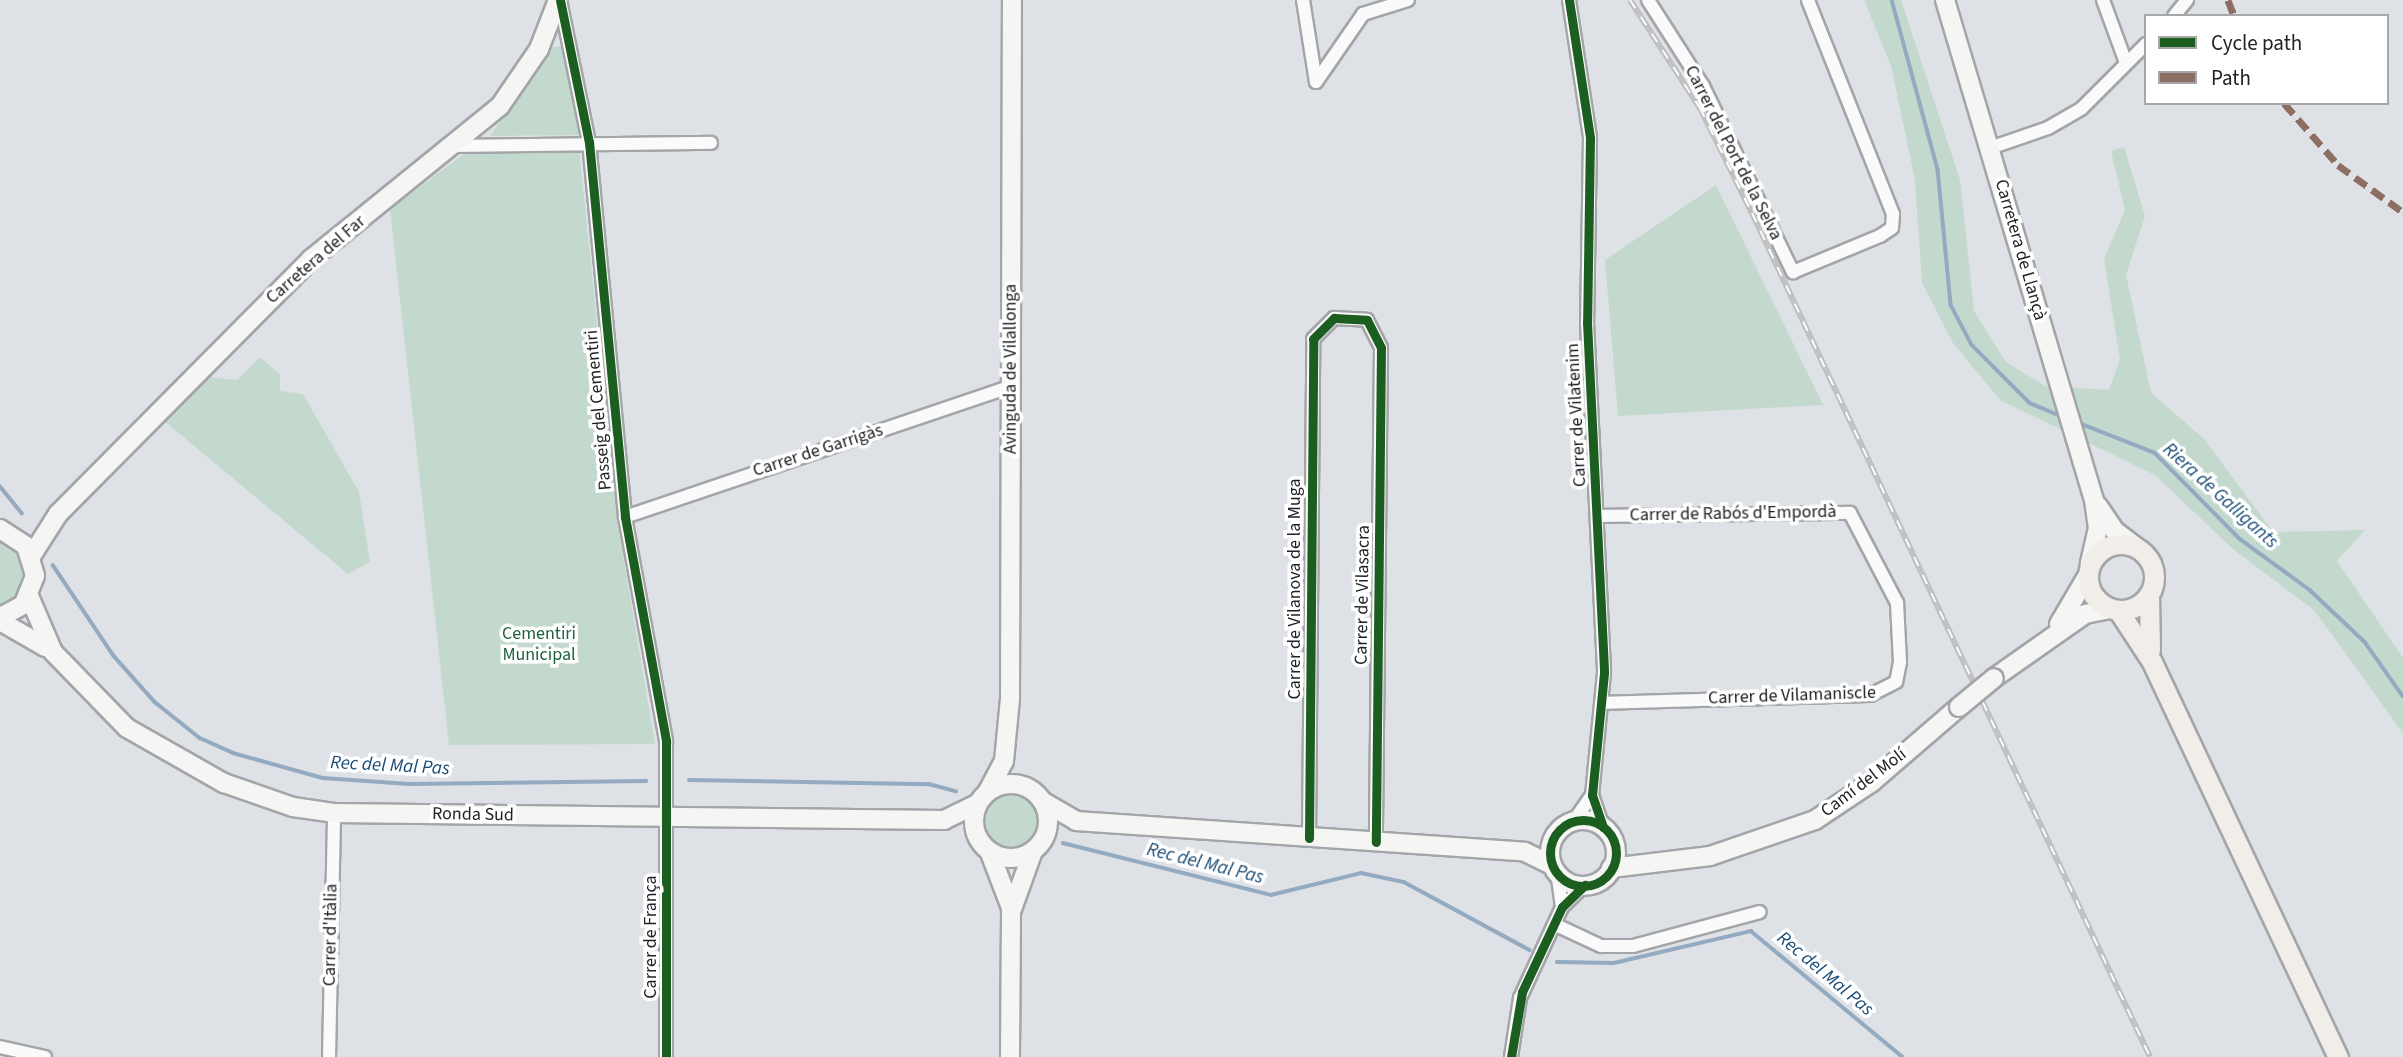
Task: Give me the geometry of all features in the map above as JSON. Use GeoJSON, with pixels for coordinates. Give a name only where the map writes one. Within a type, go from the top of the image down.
{"type":"FeatureCollection","features":[{"type":"Feature","properties":{"kind":"main road","name":"Carretera del Far"},"geometry":{"type":"LineString","coordinates":[[32,555],[58,514],[311,259],[456,146],[500,106],[544,40],[559,0]]}},
{"type":"Feature","properties":{"kind":"main road","name":"Avinguda de Vilallonga"},"geometry":{"type":"LineString","coordinates":[[1012,0],[1009,737],[1015,774],[1029,789]]}},
{"type":"Feature","properties":{"kind":"main road","name":"Carretera de Llançà"},"geometry":{"type":"LineString","coordinates":[[1945,0],[2094,500],[2098,528],[2089,570]]}},
{"type":"Feature","properties":{"kind":"main road","name":"Carretera de Llançà"},"geometry":{"type":"LineString","coordinates":[[2094,500],[2115,531],[2140,550]]}},
{"type":"Feature","properties":{"kind":"main road","name":"Carretera del Far"},"geometry":{"type":"LineString","coordinates":[[5,530],[58,514]]}},
{"type":"Feature","properties":{"kind":"main road"},"geometry":{"type":"LineString","coordinates":[[5,530],[32,555]]}},
{"type":"Feature","properties":{"kind":"main road"},"geometry":{"type":"LineString","coordinates":[[2152,662],[2145,629],[2148,594],[2154,573],[2140,550],[2111,545],[2089,570],[2094,597],[2115,610],[2152,662],[2338,1057]]}},
{"type":"Feature","properties":{"kind":"main road","name":"Ronda Sud"},"geometry":{"type":"LineString","coordinates":[[32,555],[35,576],[29,596],[0,619],[52,652],[116,718],[164,752],[258,798],[334,813],[944,820],[977,838]]}},
{"type":"Feature","properties":{"kind":"main road","name":"Camí del Molí"},"geometry":{"type":"LineString","coordinates":[[2048,638],[2080,598],[2089,570]]}},
{"type":"Feature","properties":{"kind":"main road"},"geometry":{"type":"LineString","coordinates":[[2115,610],[2140,604],[2148,594]]}},
{"type":"Feature","properties":{"kind":"main road","name":"Ronda Sud"},"geometry":{"type":"LineString","coordinates":[[29,596],[52,652]]}},
{"type":"Feature","properties":{"kind":"main road","name":"Camí del Molí"},"geometry":{"type":"LineString","coordinates":[[1612,868],[1648,859],[1710,856],[1815,820],[1872,782],[1994,678],[2048,638],[2085,614],[2115,610]]}},
{"type":"Feature","properties":{"kind":"main road","name":"Avinguda de Vilallonga"},"geometry":{"type":"LineString","coordinates":[[983,798],[1009,737]]}},
{"type":"Feature","properties":{"kind":"main road"},"geometry":{"type":"LineString","coordinates":[[1010,1057],[1011,912],[990,853],[977,838],[983,798],[1010,784],[1029,789],[1042,802],[1076,821],[1525,852],[1585,885],[1612,868],[1614,842],[1603,827],[1574,821],[1554,838],[1525,852]]}},
{"type":"Feature","properties":{"kind":"main road","name":"Ronda Sud"},"geometry":{"type":"LineString","coordinates":[[944,820],[983,798]]}},
{"type":"Feature","properties":{"kind":"main road"},"geometry":{"type":"LineString","coordinates":[[1011,912],[1048,820],[1042,802]]}},
{"type":"Feature","properties":{"kind":"main road"},"geometry":{"type":"LineString","coordinates":[[990,853],[1008,859],[1038,845],[1076,821]]}},
{"type":"Feature","properties":{"kind":"main road"},"geometry":{"type":"LineString","coordinates":[[1554,838],[1555,869]]}},
{"type":"Feature","properties":{"kind":"main road","name":"Camí del Molí"},"geometry":{"type":"LineString","coordinates":[[1614,842],[1648,859]]}},
{"type":"Feature","properties":{"kind":"street","name":"Passeig del Cementiri"},"geometry":{"type":"LineString","coordinates":[[559,0],[589,142],[625,517],[666,741],[667,817]]}},
{"type":"Feature","properties":{"kind":"street"},"geometry":{"type":"LineString","coordinates":[[1303,0],[1316,82],[1363,14],[1378,5],[1408,0]]}},
{"type":"Feature","properties":{"kind":"street","name":"Carrer de Vilatenim"},"geometry":{"type":"LineString","coordinates":[[1569,0],[1590,138],[1585,230],[1604,703],[1592,795],[1603,827]]}},
{"type":"Feature","properties":{"kind":"street","name":"Carrer del Port de la Selva"},"geometry":{"type":"LineString","coordinates":[[1648,0],[1703,86],[1793,272],[1880,236],[1892,221],[1808,0]]}},
{"type":"Feature","properties":{"kind":"street"},"geometry":{"type":"LineString","coordinates":[[2103,0],[2126,63]]}},
{"type":"Feature","properties":{"kind":"street"},"geometry":{"type":"LineString","coordinates":[[2176,14],[2187,0]]}},
{"type":"Feature","properties":{"kind":"street"},"geometry":{"type":"LineString","coordinates":[[544,40],[561,40],[570,49]]}},
{"type":"Feature","properties":{"kind":"street"},"geometry":{"type":"LineString","coordinates":[[1990,148],[2048,128],[2082,108],[2144,46]]}},
{"type":"Feature","properties":{"kind":"street"},"geometry":{"type":"LineString","coordinates":[[456,146],[589,142],[710,143]]}},
{"type":"Feature","properties":{"kind":"street","name":"Carrer de Vilasacra"},"geometry":{"type":"LineString","coordinates":[[1313,339],[1334,318],[1367,320],[1381,348],[1376,842]]}},
{"type":"Feature","properties":{"kind":"street","name":"Carrer de Vilanova de la Muga"},"geometry":{"type":"LineString","coordinates":[[1309,838],[1313,339]]}},
{"type":"Feature","properties":{"kind":"street","name":"Carrer de Garrigàs"},"geometry":{"type":"LineString","coordinates":[[625,517],[1012,386]]}},
{"type":"Feature","properties":{"kind":"street","name":"Carrer de Rabós d'Empordà"},"geometry":{"type":"LineString","coordinates":[[1598,516],[1850,513],[1897,603]]}},
{"type":"Feature","properties":{"kind":"street","name":"Carrer de Vilamaniscle"},"geometry":{"type":"LineString","coordinates":[[1604,703],[1885,692],[1896,682],[1900,662],[1897,603]]}},
{"type":"Feature","properties":{"kind":"street","name":"Carrer de Vilatenim"},"geometry":{"type":"LineString","coordinates":[[1574,821],[1592,795]]}},
{"type":"Feature","properties":{"kind":"street","name":"Carrer d'Itàlia"},"geometry":{"type":"LineString","coordinates":[[329,1057],[334,813]]}},
{"type":"Feature","properties":{"kind":"street","name":"Carrer de França"},"geometry":{"type":"LineString","coordinates":[[666,1057],[667,817]]}},
{"type":"Feature","properties":{"kind":"street"},"geometry":{"type":"LineString","coordinates":[[1555,869],[1562,907]]}},
{"type":"Feature","properties":{"kind":"street"},"geometry":{"type":"LineString","coordinates":[[1511,1057],[1520,998],[1562,907],[1585,885]]}},
{"type":"Feature","properties":{"kind":"street"},"geometry":{"type":"LineString","coordinates":[[1556,925],[1601,946],[1633,946],[1760,912]]}},
{"type":"Feature","properties":{"kind":"street"},"geometry":{"type":"LineString","coordinates":[[0,1047],[45,1057]]}},
{"type":"Feature","properties":{"kind":"green space"},"geometry":{"type":"Polygon","coordinates":[[[1864,0],[1901,0],[1960,180],[1974,311],[2006,362],[2045,386],[2109,390],[2120,360],[2104,259],[2125,210],[2111,151],[2124,147],[2145,216],[2126,275],[2151,393],[2204,439],[2273,532],[2365,530],[2337,561],[2403,658],[2403,733],[2314,610],[2233,549],[2155,475],[2000,400],[1953,343],[1922,283],[1915,180],[1891,66],[1864,0]]]}},
{"type":"Feature","properties":{"kind":"green space"},"geometry":{"type":"Polygon","coordinates":[[[564,46],[580,135],[490,136],[553,47],[564,46]]]}},
{"type":"Feature","properties":{"kind":"green space","name":"Cementiri Municipal"},"geometry":{"type":"Polygon","coordinates":[[[579,149],[618,526],[655,744],[449,745],[390,209],[464,154],[579,149]]]}},
{"type":"Feature","properties":{"kind":"green space"},"geometry":{"type":"Polygon","coordinates":[[[1716,185],[1823,405],[1618,416],[1605,260],[1716,185]]]}},
{"type":"Feature","properties":{"kind":"green space"},"geometry":{"type":"Polygon","coordinates":[[[260,357],[280,374],[280,391],[303,394],[359,492],[370,562],[348,574],[163,420],[206,377],[237,380],[260,357]]]}},
{"type":"Feature","properties":{"kind":"green space"},"geometry":{"type":"Polygon","coordinates":[[[0,541],[16,552],[24,574],[16,596],[0,607],[0,541]]]}},
{"type":"Feature","properties":{"kind":"green space"},"geometry":{"type":"Polygon","coordinates":[[[1011,792],[1032,800],[1040,821],[1032,842],[1011,850],[990,842],[982,821],[990,800],[1011,792]]]}},
{"type":"Feature","properties":{"kind":"waterway","name":"Riera de Galligants"},"geometry":{"type":"LineString","coordinates":[[1892,0],[1938,169],[1951,305],[1972,345],[2030,403],[2065,418]]}},
{"type":"Feature","properties":{"kind":"waterway","name":"Riera de Galligants"},"geometry":{"type":"LineString","coordinates":[[2079,423],[2155,453],[2240,539],[2310,590],[2365,642],[2403,696]]}},
{"type":"Feature","properties":{"kind":"waterway","name":"Rec del Mal Pas"},"geometry":{"type":"LineString","coordinates":[[0,486],[22,513]]}},
{"type":"Feature","properties":{"kind":"waterway","name":"Rec del Mal Pas"},"geometry":{"type":"LineString","coordinates":[[53,565],[114,656],[155,702],[200,738],[233,753],[323,778],[409,784],[646,781]]}},
{"type":"Feature","properties":{"kind":"waterway","name":"Rec del Mal Pas"},"geometry":{"type":"LineString","coordinates":[[689,780],[929,784],[956,791]]}},
{"type":"Feature","properties":{"kind":"waterway","name":"Rec del Mal Pas"},"geometry":{"type":"LineString","coordinates":[[1063,843],[1271,895],[1361,873],[1404,882],[1530,950]]}},
{"type":"Feature","properties":{"kind":"waterway","name":"Rec del Mal Pas"},"geometry":{"type":"LineString","coordinates":[[1557,962],[1614,963],[1751,931],[1903,1057]]}},
{"type":"Feature","properties":{"kind":"railway"},"geometry":{"type":"LineString","coordinates":[[1630,0],[1700,108],[1752,213],[2150,1057]]}},
{"type":"Feature","properties":{"kind":"marked path"},"geometry":{"type":"LineString","coordinates":[[2228,0],[2233,14]]}},
{"type":"Feature","properties":{"kind":"marked path"},"geometry":{"type":"LineString","coordinates":[[2286,105],[2338,165],[2403,212]]}},
{"type":"Feature","properties":{"kind":"cycle path"},"geometry":{"type":"LineString","coordinates":[[560,0],[589,142],[625,517],[666,741],[666,1057]]}},
{"type":"Feature","properties":{"kind":"cycle path"},"geometry":{"type":"LineString","coordinates":[[1569,0],[1590,138],[1587,322],[1604,673],[1592,795],[1603,827]]}},
{"type":"Feature","properties":{"kind":"cycle path"},"geometry":{"type":"LineString","coordinates":[[1309,838],[1313,339],[1334,318],[1367,320],[1381,348],[1376,842]]}},
{"type":"Feature","properties":{"kind":"cycle path"},"geometry":{"type":"LineString","coordinates":[[1583,820],[1606,830],[1616,853],[1606,876],[1583,886],[1560,876],[1550,853],[1560,830],[1583,820]]}},
{"type":"Feature","properties":{"kind":"cycle path"},"geometry":{"type":"LineString","coordinates":[[1511,1057],[1522,992],[1562,907],[1585,885]]}}]}
